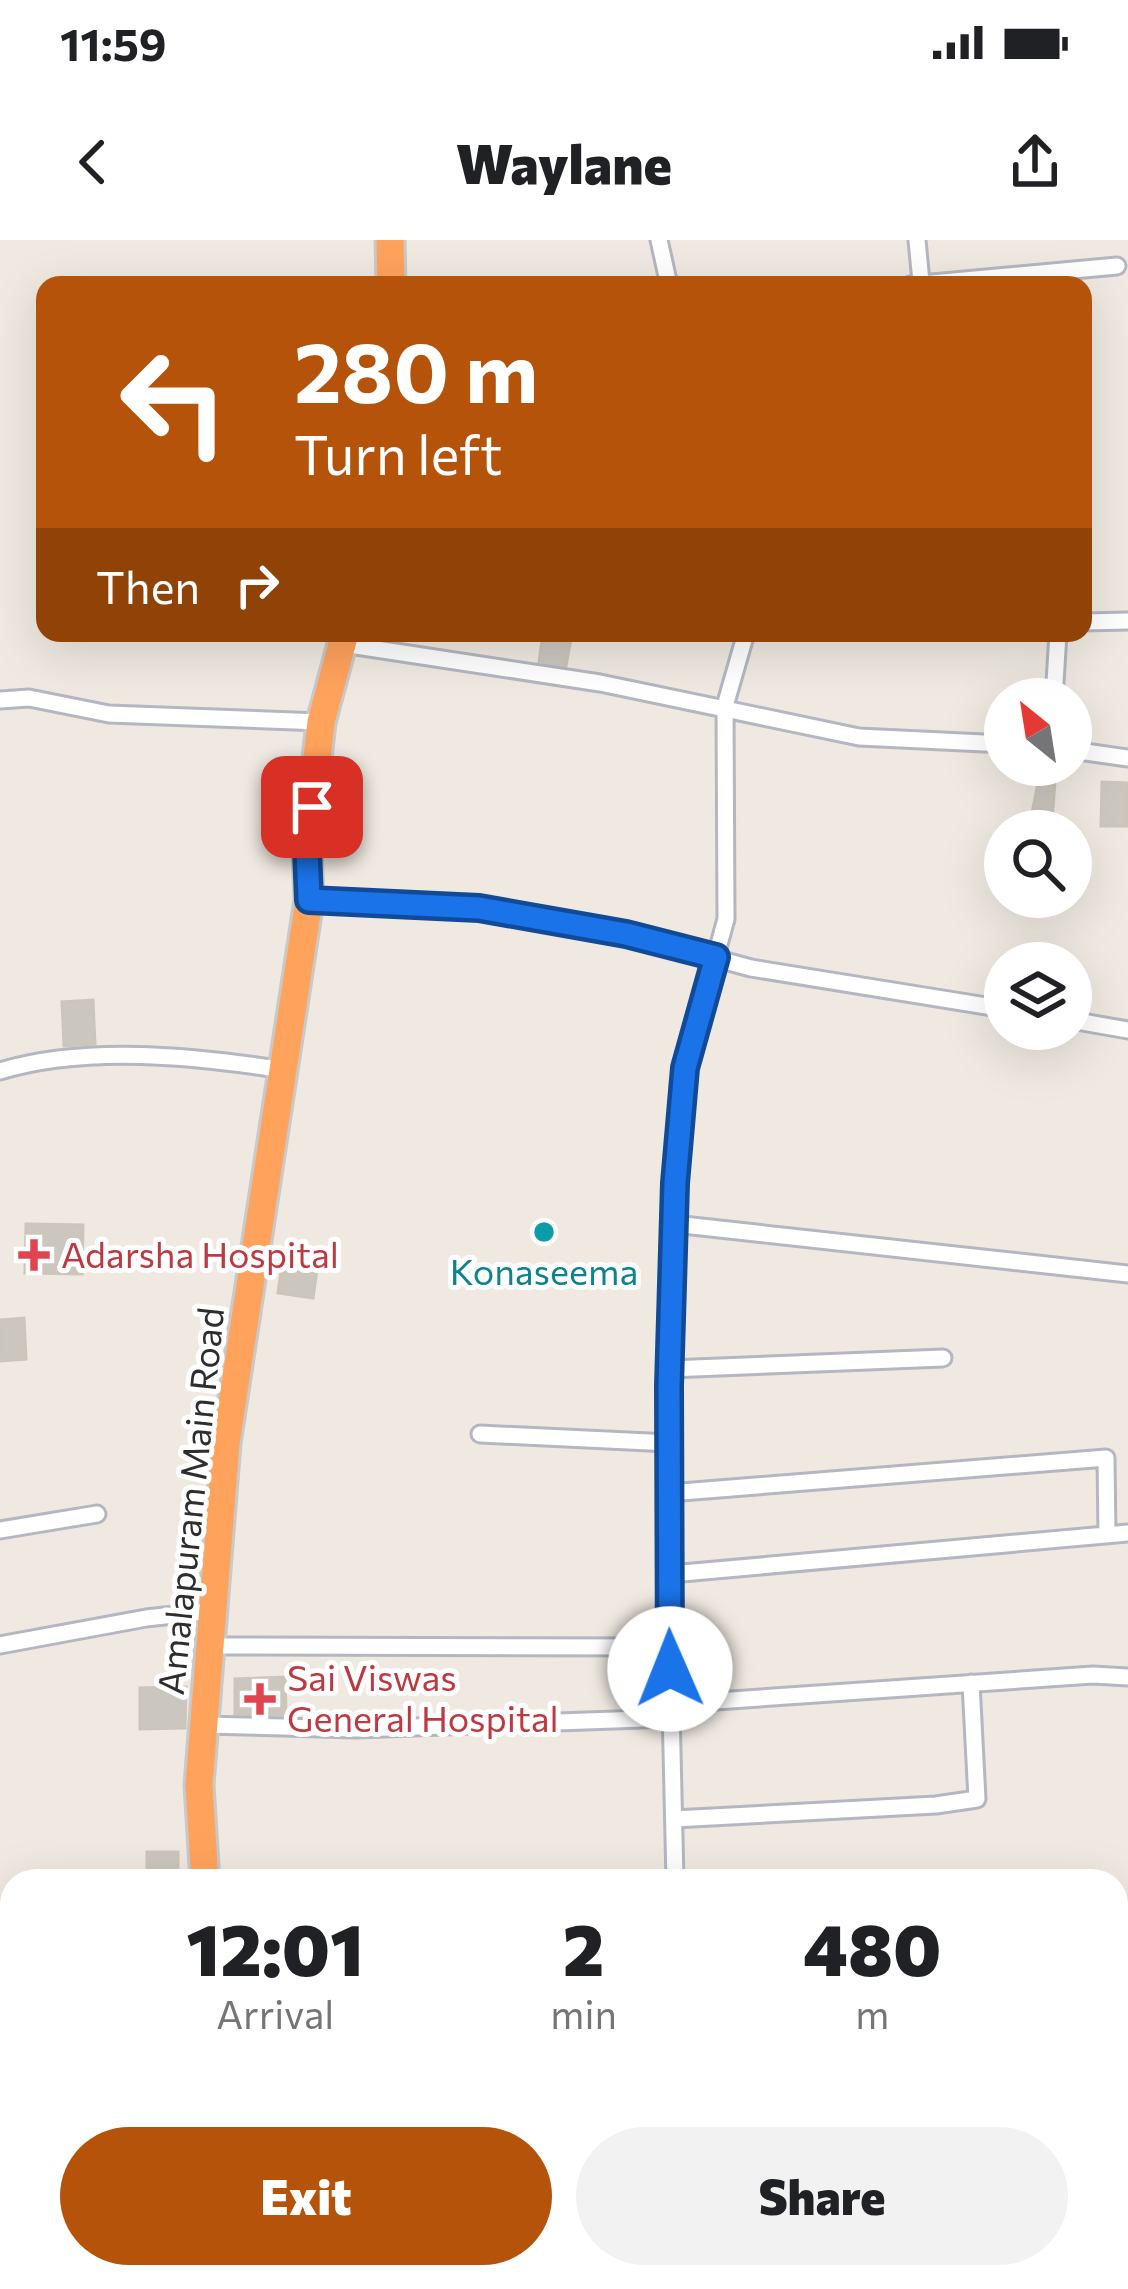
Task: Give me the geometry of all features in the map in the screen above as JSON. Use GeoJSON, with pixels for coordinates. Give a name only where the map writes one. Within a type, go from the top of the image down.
{"type":"FeatureCollection","features":[{"type":"Feature","properties":{"kind":"highway"},"geometry":{"type":"LineString","coordinates":[[390,240],[391,276]]}},
{"type":"Feature","properties":{"kind":"highway","name":"Amalapuram Main Road"},"geometry":{"type":"LineString","coordinates":[[204,1869],[199,1785],[226,1443],[309,900],[307,850],[321,722],[343,642]]}},
{"type":"Feature","properties":{"kind":"street"},"geometry":{"type":"LineString","coordinates":[[659,240],[667,276]]}},
{"type":"Feature","properties":{"kind":"street"},"geometry":{"type":"LineString","coordinates":[[916,276],[917,240]]}},
{"type":"Feature","properties":{"kind":"street"},"geometry":{"type":"LineString","coordinates":[[1005,276],[1117,266]]}},
{"type":"Feature","properties":{"kind":"street"},"geometry":{"type":"LineString","coordinates":[[1092,622],[1128,621]]}},
{"type":"Feature","properties":{"kind":"street"},"geometry":{"type":"LineString","coordinates":[[366,642],[725,706],[806,729],[860,737],[984,743]]}},
{"type":"Feature","properties":{"kind":"street"},"geometry":{"type":"LineString","coordinates":[[675,1869],[669,1647],[674,1224],[685,1068],[726,919],[725,706],[743,642]]}},
{"type":"Feature","properties":{"kind":"street"},"geometry":{"type":"LineString","coordinates":[[1055,678],[1057,642]]}},
{"type":"Feature","properties":{"kind":"street"},"geometry":{"type":"LineString","coordinates":[[0,700],[29,698],[109,715],[321,722]]}},
{"type":"Feature","properties":{"kind":"street"},"geometry":{"type":"LineString","coordinates":[[1092,753],[1128,758]]}},
{"type":"Feature","properties":{"kind":"street"},"geometry":{"type":"LineString","coordinates":[[309,900],[479,908],[626,934],[751,968],[984,1006]]}},
{"type":"Feature","properties":{"kind":"street"},"geometry":{"type":"LineString","coordinates":[[1092,1024],[1128,1030]]}},
{"type":"Feature","properties":{"kind":"street"},"geometry":{"type":"LineString","coordinates":[[0,1071],[56,1059],[161,1057],[283,1070]]}},
{"type":"Feature","properties":{"kind":"street"},"geometry":{"type":"LineString","coordinates":[[674,1224],[1128,1274]]}},
{"type":"Feature","properties":{"kind":"street"},"geometry":{"type":"LineString","coordinates":[[669,1370],[943,1358]]}},
{"type":"Feature","properties":{"kind":"street"},"geometry":{"type":"LineString","coordinates":[[480,1434],[670,1444]]}},
{"type":"Feature","properties":{"kind":"street"},"geometry":{"type":"LineString","coordinates":[[669,1492],[1106,1459],[1107,1535]]}},
{"type":"Feature","properties":{"kind":"street"},"geometry":{"type":"LineString","coordinates":[[0,1530],[97,1514]]}},
{"type":"Feature","properties":{"kind":"street"},"geometry":{"type":"LineString","coordinates":[[670,1574],[1128,1533]]}},
{"type":"Feature","properties":{"kind":"street"},"geometry":{"type":"LineString","coordinates":[[0,1646],[146,1618],[211,1611]]}},
{"type":"Feature","properties":{"kind":"street"},"geometry":{"type":"LineString","coordinates":[[210,1646],[669,1647]]}},
{"type":"Feature","properties":{"kind":"street"},"geometry":{"type":"LineString","coordinates":[[204,1725],[356,1729],[671,1711],[971,1683],[1128,1677]]}},
{"type":"Feature","properties":{"kind":"street"},"geometry":{"type":"LineString","coordinates":[[674,1819],[977,1799],[971,1683]]}},
{"type":"Feature","properties":{"kind":"building"},"geometry":{"type":"Polygon","coordinates":[[[542,642],[570,642],[566,666],[539,662],[542,642]]]}},
{"type":"Feature","properties":{"kind":"building"},"geometry":{"type":"Polygon","coordinates":[[[1102,782],[1128,783],[1128,826],[1101,826],[1102,782]]]}},
{"type":"Feature","properties":{"kind":"building"},"geometry":{"type":"Polygon","coordinates":[[[1037,786],[1055,786],[1053,810],[1033,810],[1037,786]]]}},
{"type":"Feature","properties":{"kind":"building"},"geometry":{"type":"Polygon","coordinates":[[[93,1000],[95,1044],[64,1046],[62,1002],[93,1000]]]}},
{"type":"Feature","properties":{"kind":"building"},"geometry":{"type":"Polygon","coordinates":[[[26,1224],[83,1225],[82,1274],[25,1273],[26,1224]]]}},
{"type":"Feature","properties":{"kind":"building"},"geometry":{"type":"Polygon","coordinates":[[[282,1264],[317,1269],[313,1298],[278,1293],[282,1264]]]}},
{"type":"Feature","properties":{"kind":"building"},"geometry":{"type":"Polygon","coordinates":[[[24,1318],[26,1359],[0,1361],[0,1320],[24,1318]]]}},
{"type":"Feature","properties":{"kind":"building"},"geometry":{"type":"Polygon","coordinates":[[[285,1677],[286,1715],[235,1714],[235,1679],[285,1677]]]}},
{"type":"Feature","properties":{"kind":"building"},"geometry":{"type":"Polygon","coordinates":[[[186,1687],[185,1728],[140,1729],[140,1688],[186,1687]]]}},
{"type":"Feature","properties":{"kind":"building"},"geometry":{"type":"Polygon","coordinates":[[[147,1852],[178,1852],[178,1869],[147,1869],[147,1852]]]}},
{"type":"Feature","properties":{"kind":"place","name":"Konaseema"},"geometry":{"type":"Point","coordinates":[544,1232]}},
{"type":"Feature","properties":{"kind":"place","name":"Adarsha Hospital"},"geometry":{"type":"Point","coordinates":[34,1255]}},
{"type":"Feature","properties":{"kind":"place","name":"Sai Viswas General Hospital"},"geometry":{"type":"Point","coordinates":[260,1699]}},
{"type":"Feature","properties":{"kind":"route"},"geometry":{"type":"LineString","coordinates":[[312,807],[307,850],[309,900],[479,908],[626,934],[716,957],[685,1068],[675,1183],[669,1386],[670,1669]]}}]}
